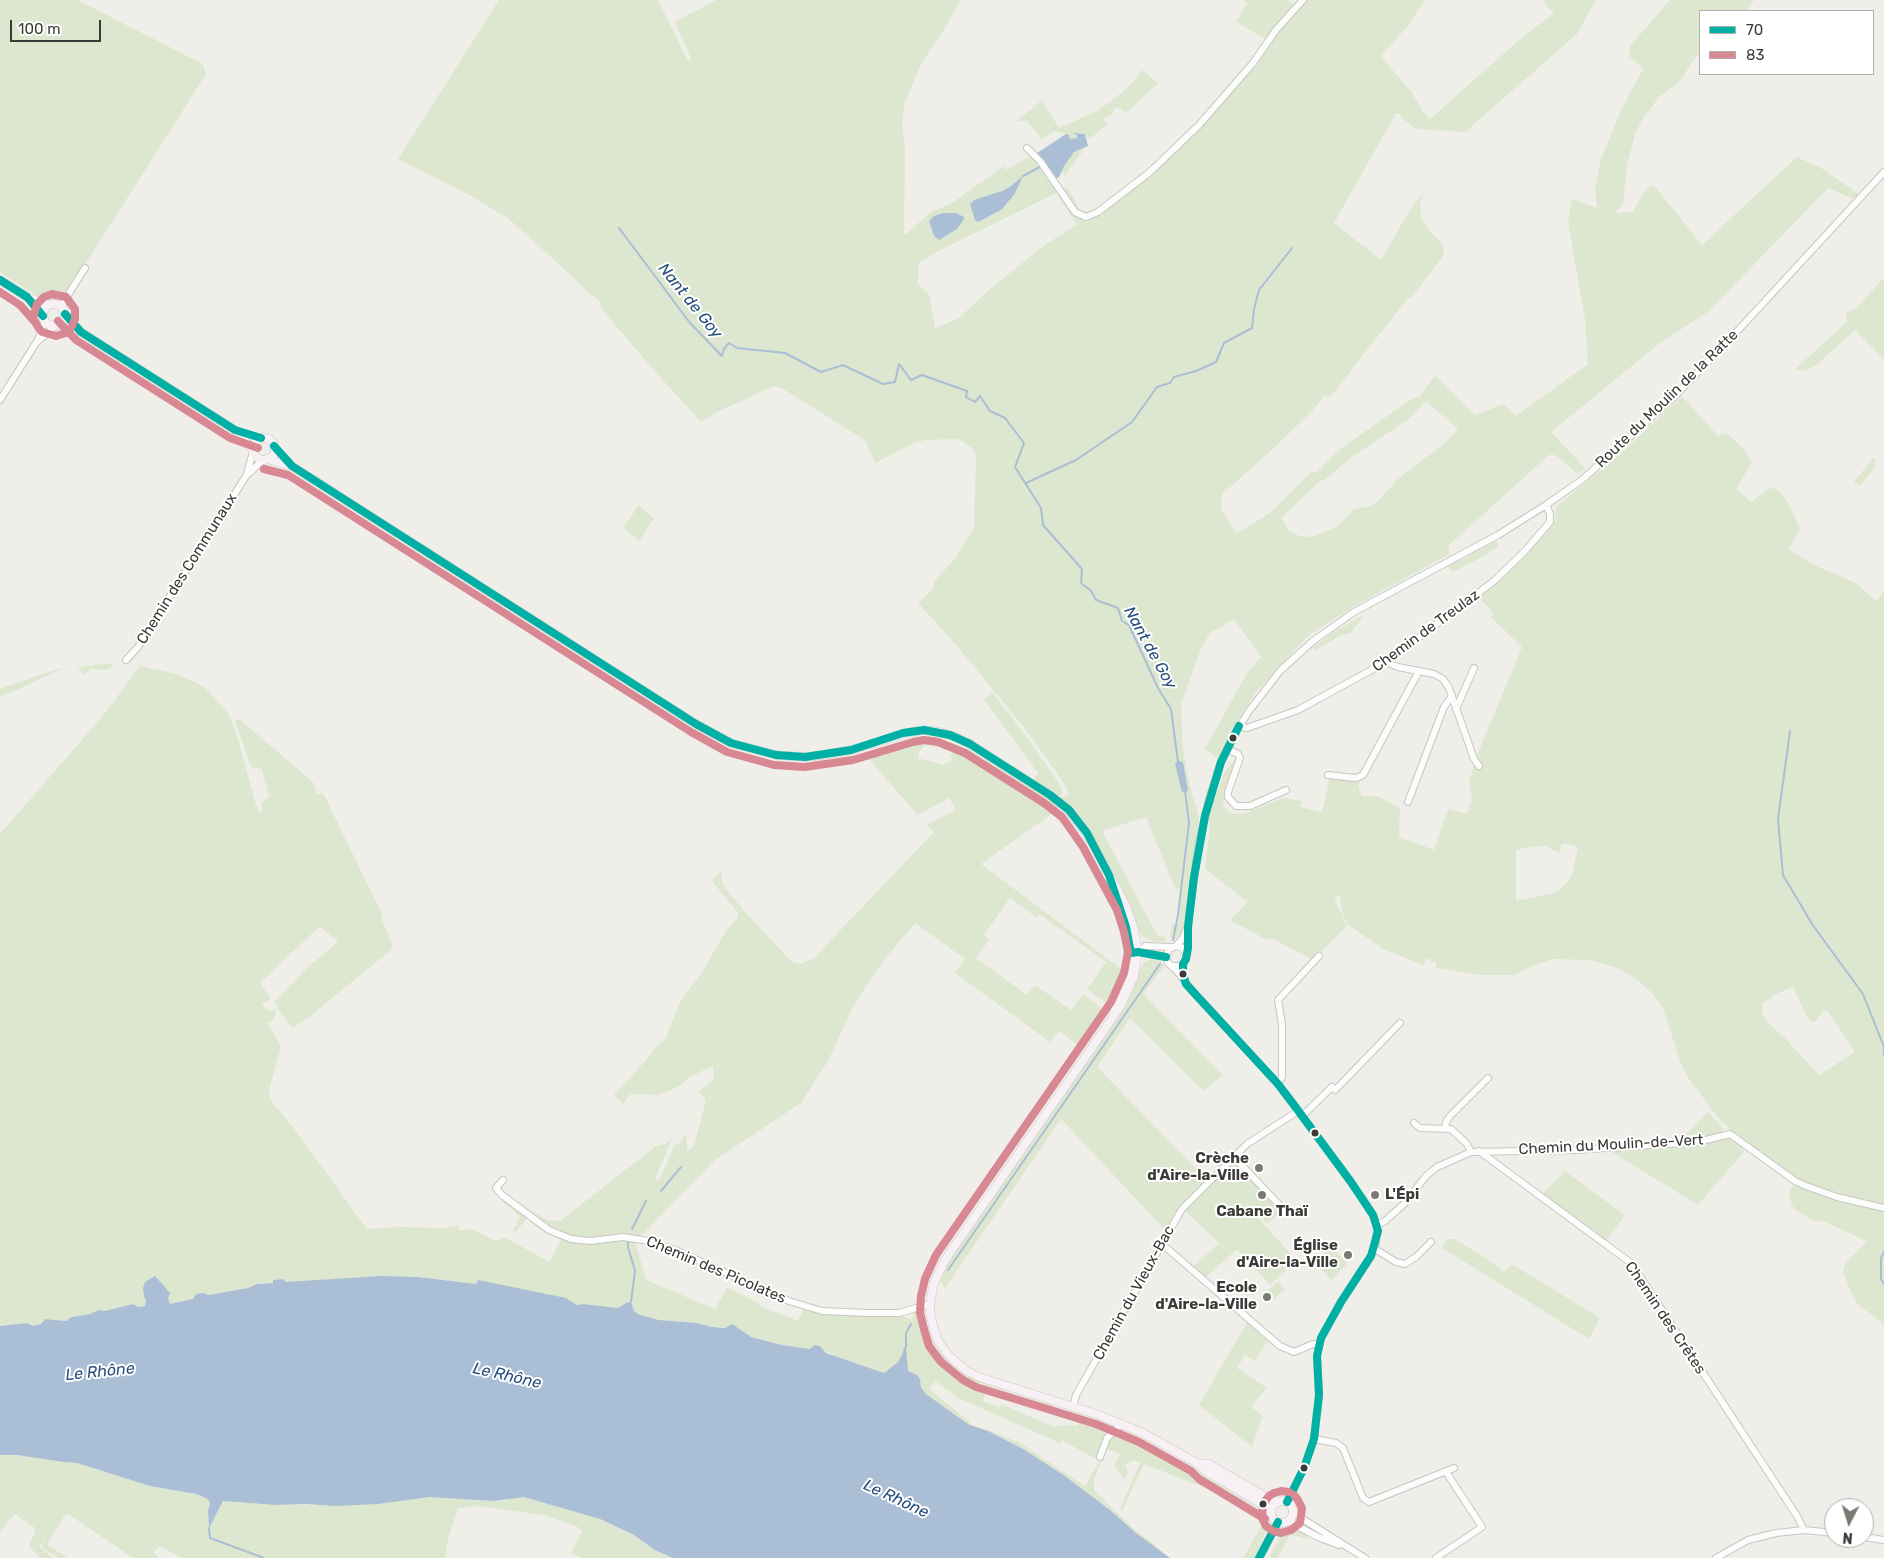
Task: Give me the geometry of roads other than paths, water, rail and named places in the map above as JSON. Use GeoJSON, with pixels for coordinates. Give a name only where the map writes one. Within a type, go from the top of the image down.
{"type":"FeatureCollection","features":[{"type":"Feature","properties":{"kind":"main road"},"geometry":{"type":"LineString","coordinates":[[0,280],[26,298],[48,324],[81,332]]}},
{"type":"Feature","properties":{"kind":"main road"},"geometry":{"type":"LineString","coordinates":[[26,298],[61,306],[65,314],[81,332],[235,430],[269,439],[292,466],[696,724],[730,743],[770,754],[805,757],[824,756],[851,750],[897,735],[917,731],[932,731],[958,738],[1063,805],[1075,817],[1087,834],[1109,875],[1135,952],[1136,966],[1131,985],[1124,1000],[945,1260],[934,1283],[930,1304],[933,1326],[938,1341],[949,1356],[967,1371],[994,1383],[1073,1407],[1144,1433],[1197,1463],[1205,1471],[1271,1511]]}},
{"type":"Feature","properties":{"kind":"main road"},"geometry":{"type":"LineString","coordinates":[[44,318],[45,310],[50,305]]}},
{"type":"Feature","properties":{"kind":"main road"},"geometry":{"type":"LineString","coordinates":[[56,326],[63,322],[65,314]]}},
{"type":"Feature","properties":{"kind":"main road"},"geometry":{"type":"LineString","coordinates":[[235,430],[259,458],[292,466]]}},
{"type":"Feature","properties":{"kind":"main road"},"geometry":{"type":"LineString","coordinates":[[253,451],[255,442],[261,438]]}},
{"type":"Feature","properties":{"kind":"main road"},"geometry":{"type":"LineString","coordinates":[[265,459],[273,454],[274,446]]}},
{"type":"Feature","properties":{"kind":"main road"},"geometry":{"type":"LineString","coordinates":[[1197,1463],[1209,1464],[1266,1497],[1283,1502],[1292,1510],[1292,1514],[1288,1521],[1278,1522],[1273,1518],[1272,1506],[1283,1502]]}},
{"type":"Feature","properties":{"kind":"main road"},"geometry":{"type":"LineString","coordinates":[[1260,1558],[1278,1522]]}},
{"type":"Feature","properties":{"kind":"street"},"geometry":{"type":"LineString","coordinates":[[1027,148],[1040,161],[1075,212],[1086,217],[1098,212],[1144,177],[1199,125],[1253,63],[1276,30],[1303,0]]}},
{"type":"Feature","properties":{"kind":"street","name":"Route du Moulin de la Ratte"},"geometry":{"type":"LineString","coordinates":[[1186,955],[1196,860],[1204,816],[1215,780],[1239,726],[1262,693],[1288,663],[1313,641],[1354,612],[1498,535],[1546,505],[1601,464],[1676,395],[1884,172]]}},
{"type":"Feature","properties":{"kind":"street"},"geometry":{"type":"LineString","coordinates":[[61,306],[85,268]]}},
{"type":"Feature","properties":{"kind":"street"},"geometry":{"type":"LineString","coordinates":[[0,400],[36,343],[44,318]]}},
{"type":"Feature","properties":{"kind":"street"},"geometry":{"type":"LineString","coordinates":[[36,343],[56,326]]}},
{"type":"Feature","properties":{"kind":"street","name":"Chemin des Communaux"},"geometry":{"type":"LineString","coordinates":[[246,476],[253,451]]}},
{"type":"Feature","properties":{"kind":"street","name":"Chemin des Communaux"},"geometry":{"type":"LineString","coordinates":[[126,660],[138,647],[246,476],[265,459]]}},
{"type":"Feature","properties":{"kind":"street","name":"Chemin de Treulaz"},"geometry":{"type":"LineString","coordinates":[[1239,726],[1248,728],[1298,710],[1386,662],[1494,581],[1525,551],[1550,522],[1550,514],[1546,505]]}},
{"type":"Feature","properties":{"kind":"street"},"geometry":{"type":"LineString","coordinates":[[1386,662],[1398,667],[1440,676],[1446,682],[1474,759],[1479,766]]}},
{"type":"Feature","properties":{"kind":"street"},"geometry":{"type":"LineString","coordinates":[[1456,709],[1474,668]]}},
{"type":"Feature","properties":{"kind":"street"},"geometry":{"type":"LineString","coordinates":[[1328,775],[1356,778],[1363,775],[1419,671]]}},
{"type":"Feature","properties":{"kind":"street"},"geometry":{"type":"LineString","coordinates":[[1408,802],[1444,706],[1452,696]]}},
{"type":"Feature","properties":{"kind":"street"},"geometry":{"type":"LineString","coordinates":[[1229,750],[1238,754],[1240,758],[1228,792],[1228,797],[1236,806],[1250,806],[1286,790]]}},
{"type":"Feature","properties":{"kind":"street"},"geometry":{"type":"LineString","coordinates":[[1166,958],[1166,953],[1183,938],[1188,927]]}},
{"type":"Feature","properties":{"kind":"street"},"geometry":{"type":"LineString","coordinates":[[1135,952],[1146,946],[1183,948],[1186,955],[1183,964],[1186,984]]}},
{"type":"Feature","properties":{"kind":"street"},"geometry":{"type":"LineString","coordinates":[[1135,952],[1166,958],[1223,1026],[1278,1084],[1351,1182],[1377,1226],[1378,1236],[1375,1249],[1328,1324],[1319,1344],[1317,1363],[1319,1401],[1314,1439],[1302,1474],[1283,1502]]}},
{"type":"Feature","properties":{"kind":"street"},"geometry":{"type":"LineString","coordinates":[[1278,1084],[1282,1077],[1282,1024],[1278,1000],[1319,956]]}},
{"type":"Feature","properties":{"kind":"street"},"geometry":{"type":"LineString","coordinates":[[1172,966],[1178,967],[1183,964]]}},
{"type":"Feature","properties":{"kind":"street","name":"Chemin du Vieux-Bac"},"geometry":{"type":"LineString","coordinates":[[1073,1407],[1076,1395],[1186,1204],[1250,1141],[1300,1113],[1332,1088],[1334,1090],[1340,1085],[1400,1023]]}},
{"type":"Feature","properties":{"kind":"street"},"geometry":{"type":"LineString","coordinates":[[1445,1129],[1446,1122],[1450,1116],[1488,1078]]}},
{"type":"Feature","properties":{"kind":"street"},"geometry":{"type":"LineString","coordinates":[[1414,1123],[1420,1128],[1445,1129],[1455,1132],[1467,1144],[1471,1152]]}},
{"type":"Feature","properties":{"kind":"street","name":"Chemin du Moulin-de-Vert"},"geometry":{"type":"LineString","coordinates":[[1377,1226],[1404,1204],[1426,1176],[1436,1167],[1471,1152],[1575,1150],[1683,1143],[1702,1141],[1730,1134],[1795,1181],[1837,1197],[1884,1208]]}},
{"type":"Feature","properties":{"kind":"street","name":"Chemin des Crêtes"},"geometry":{"type":"LineString","coordinates":[[1479,1151],[1631,1263],[1793,1510],[1804,1530]]}},
{"type":"Feature","properties":{"kind":"street"},"geometry":{"type":"LineString","coordinates":[[1233,1156],[1285,1211]]}},
{"type":"Feature","properties":{"kind":"street","name":"Chemin des Picolates"},"geometry":{"type":"LineString","coordinates":[[503,1180],[496,1188],[502,1195],[549,1230],[571,1239],[590,1241],[623,1237],[649,1241],[677,1251],[789,1301],[822,1311],[899,1312],[930,1304]]}},
{"type":"Feature","properties":{"kind":"street"},"geometry":{"type":"LineString","coordinates":[[1375,1249],[1396,1262],[1405,1264],[1417,1256],[1431,1242]]}},
{"type":"Feature","properties":{"kind":"street"},"geometry":{"type":"LineString","coordinates":[[1162,1244],[1280,1346],[1287,1350],[1296,1351],[1313,1344],[1319,1344]]}},
{"type":"Feature","properties":{"kind":"street"},"geometry":{"type":"LineString","coordinates":[[1100,1457],[1107,1438],[1122,1424]]}},
{"type":"Feature","properties":{"kind":"street"},"geometry":{"type":"LineString","coordinates":[[1314,1439],[1336,1443],[1343,1448],[1364,1498],[1369,1502],[1454,1468]]}},
{"type":"Feature","properties":{"kind":"street"},"geometry":{"type":"LineString","coordinates":[[1436,1558],[1482,1528],[1446,1472]]}},
{"type":"Feature","properties":{"kind":"street"},"geometry":{"type":"LineString","coordinates":[[1292,1510],[1301,1518],[1365,1558]]}},
{"type":"Feature","properties":{"kind":"street"},"geometry":{"type":"LineString","coordinates":[[1288,1521],[1318,1537],[1352,1550]]}},
{"type":"Feature","properties":{"kind":"street"},"geometry":{"type":"LineString","coordinates":[[1716,1558],[1742,1543],[1763,1535],[1804,1530],[1824,1532]]}},
{"type":"Feature","properties":{"kind":"water"},"geometry":{"type":"Polygon","coordinates":[[[1073,133],[1085,134],[1088,146],[1074,152],[1056,179],[1039,166],[1042,161],[1037,153],[1066,134],[1069,135],[1070,139],[1077,138],[1077,135],[1073,133]]]}},
{"type":"Feature","properties":{"kind":"water"},"geometry":{"type":"Polygon","coordinates":[[[1023,176],[1014,195],[1001,210],[978,222],[975,220],[970,204],[974,200],[1002,191],[1023,176]]]}},
{"type":"Feature","properties":{"kind":"water"},"geometry":{"type":"Polygon","coordinates":[[[943,213],[956,213],[964,217],[964,219],[957,229],[939,240],[934,236],[929,221],[934,216],[943,213]]]}},
{"type":"Feature","properties":{"kind":"water"},"geometry":{"type":"Polygon","coordinates":[[[1178,761],[1183,762],[1188,791],[1182,792],[1175,764],[1178,761]]]}},
{"type":"Feature","properties":{"kind":"water","name":"Le Rhône"},"geometry":{"type":"Polygon","coordinates":[[[155,1276],[170,1293],[168,1298],[170,1304],[193,1299],[196,1294],[204,1293],[208,1295],[248,1288],[257,1284],[273,1283],[273,1280],[284,1279],[285,1282],[381,1276],[418,1277],[476,1284],[478,1280],[566,1298],[577,1305],[618,1308],[631,1302],[634,1311],[640,1315],[659,1320],[697,1323],[725,1328],[732,1324],[751,1337],[782,1345],[810,1349],[815,1345],[820,1346],[826,1353],[884,1373],[898,1362],[904,1347],[906,1347],[908,1371],[917,1375],[920,1379],[921,1387],[926,1394],[968,1424],[990,1432],[1023,1449],[1065,1476],[1170,1558],[673,1558],[655,1550],[634,1535],[600,1519],[524,1497],[495,1501],[429,1497],[378,1504],[336,1506],[276,1505],[223,1501],[209,1528],[208,1510],[210,1504],[208,1499],[196,1494],[150,1486],[77,1463],[17,1455],[0,1455],[0,1326],[27,1323],[33,1326],[41,1324],[45,1319],[66,1321],[72,1317],[90,1314],[99,1310],[105,1311],[133,1304],[138,1307],[145,1306],[146,1300],[143,1288],[145,1282],[155,1276]]]}},
{"type":"Feature","properties":{"kind":"waterway"},"geometry":{"type":"LineString","coordinates":[[1023,176],[1040,167]]}},
{"type":"Feature","properties":{"kind":"waterway","name":"Nant de Goy"},"geometry":{"type":"LineString","coordinates":[[619,228],[690,323],[722,356],[724,349],[729,343],[737,348],[785,353],[821,372],[843,365],[883,384],[895,382],[899,364],[911,380],[922,375],[967,391],[966,397],[975,402],[980,396],[990,411],[1005,418],[1024,443],[1015,467],[1041,508],[1043,525],[1082,569],[1081,583],[1091,591],[1096,600],[1118,608],[1122,621],[1129,625],[1158,688],[1171,709],[1178,762]]}},
{"type":"Feature","properties":{"kind":"waterway"},"geometry":{"type":"LineString","coordinates":[[1026,483],[1076,460],[1132,422],[1157,387],[1170,383],[1174,377],[1196,371],[1216,362],[1224,343],[1252,328],[1259,290],[1292,248]]}},
{"type":"Feature","properties":{"kind":"waterway"},"geometry":{"type":"LineString","coordinates":[[1790,731],[1778,819],[1783,875],[1812,924],[1863,994],[1884,1047],[1884,1055]]}},
{"type":"Feature","properties":{"kind":"waterway","name":"Nant de Goy"},"geometry":{"type":"LineString","coordinates":[[1173,940],[1178,915],[1189,823],[1185,791]]}},
{"type":"Feature","properties":{"kind":"waterway","name":"Nant de Goy"},"geometry":{"type":"LineString","coordinates":[[948,1270],[1160,964]]}},
{"type":"Feature","properties":{"kind":"waterway"},"geometry":{"type":"LineString","coordinates":[[661,1191],[681,1167]]}},
{"type":"Feature","properties":{"kind":"waterway"},"geometry":{"type":"LineString","coordinates":[[632,1229],[646,1201]]}},
{"type":"Feature","properties":{"kind":"waterway"},"geometry":{"type":"LineString","coordinates":[[628,1242],[635,1271],[631,1302]]}},
{"type":"Feature","properties":{"kind":"waterway"},"geometry":{"type":"LineString","coordinates":[[1884,1252],[1881,1258],[1881,1279],[1884,1284]]}},
{"type":"Feature","properties":{"kind":"waterway"},"geometry":{"type":"LineString","coordinates":[[906,1347],[906,1333],[911,1324]]}},
{"type":"Feature","properties":{"kind":"waterway"},"geometry":{"type":"LineString","coordinates":[[209,1528],[210,1538],[264,1558]]}},
{"type":"Feature","properties":{"kind":"place","name":"Crèche d'Aire-la-Ville"},"geometry":{"type":"Point","coordinates":[1259,1168]}},
{"type":"Feature","properties":{"kind":"place","name":"Cabane Thaï"},"geometry":{"type":"Point","coordinates":[1262,1195]}},
{"type":"Feature","properties":{"kind":"place","name":"L'Épi"},"geometry":{"type":"Point","coordinates":[1375,1195]}},
{"type":"Feature","properties":{"kind":"place","name":"Église d'Aire-la-Ville"},"geometry":{"type":"Point","coordinates":[1348,1255]}},
{"type":"Feature","properties":{"kind":"place","name":"Ecole d'Aire-la-Ville"},"geometry":{"type":"Point","coordinates":[1267,1297]}}]}
